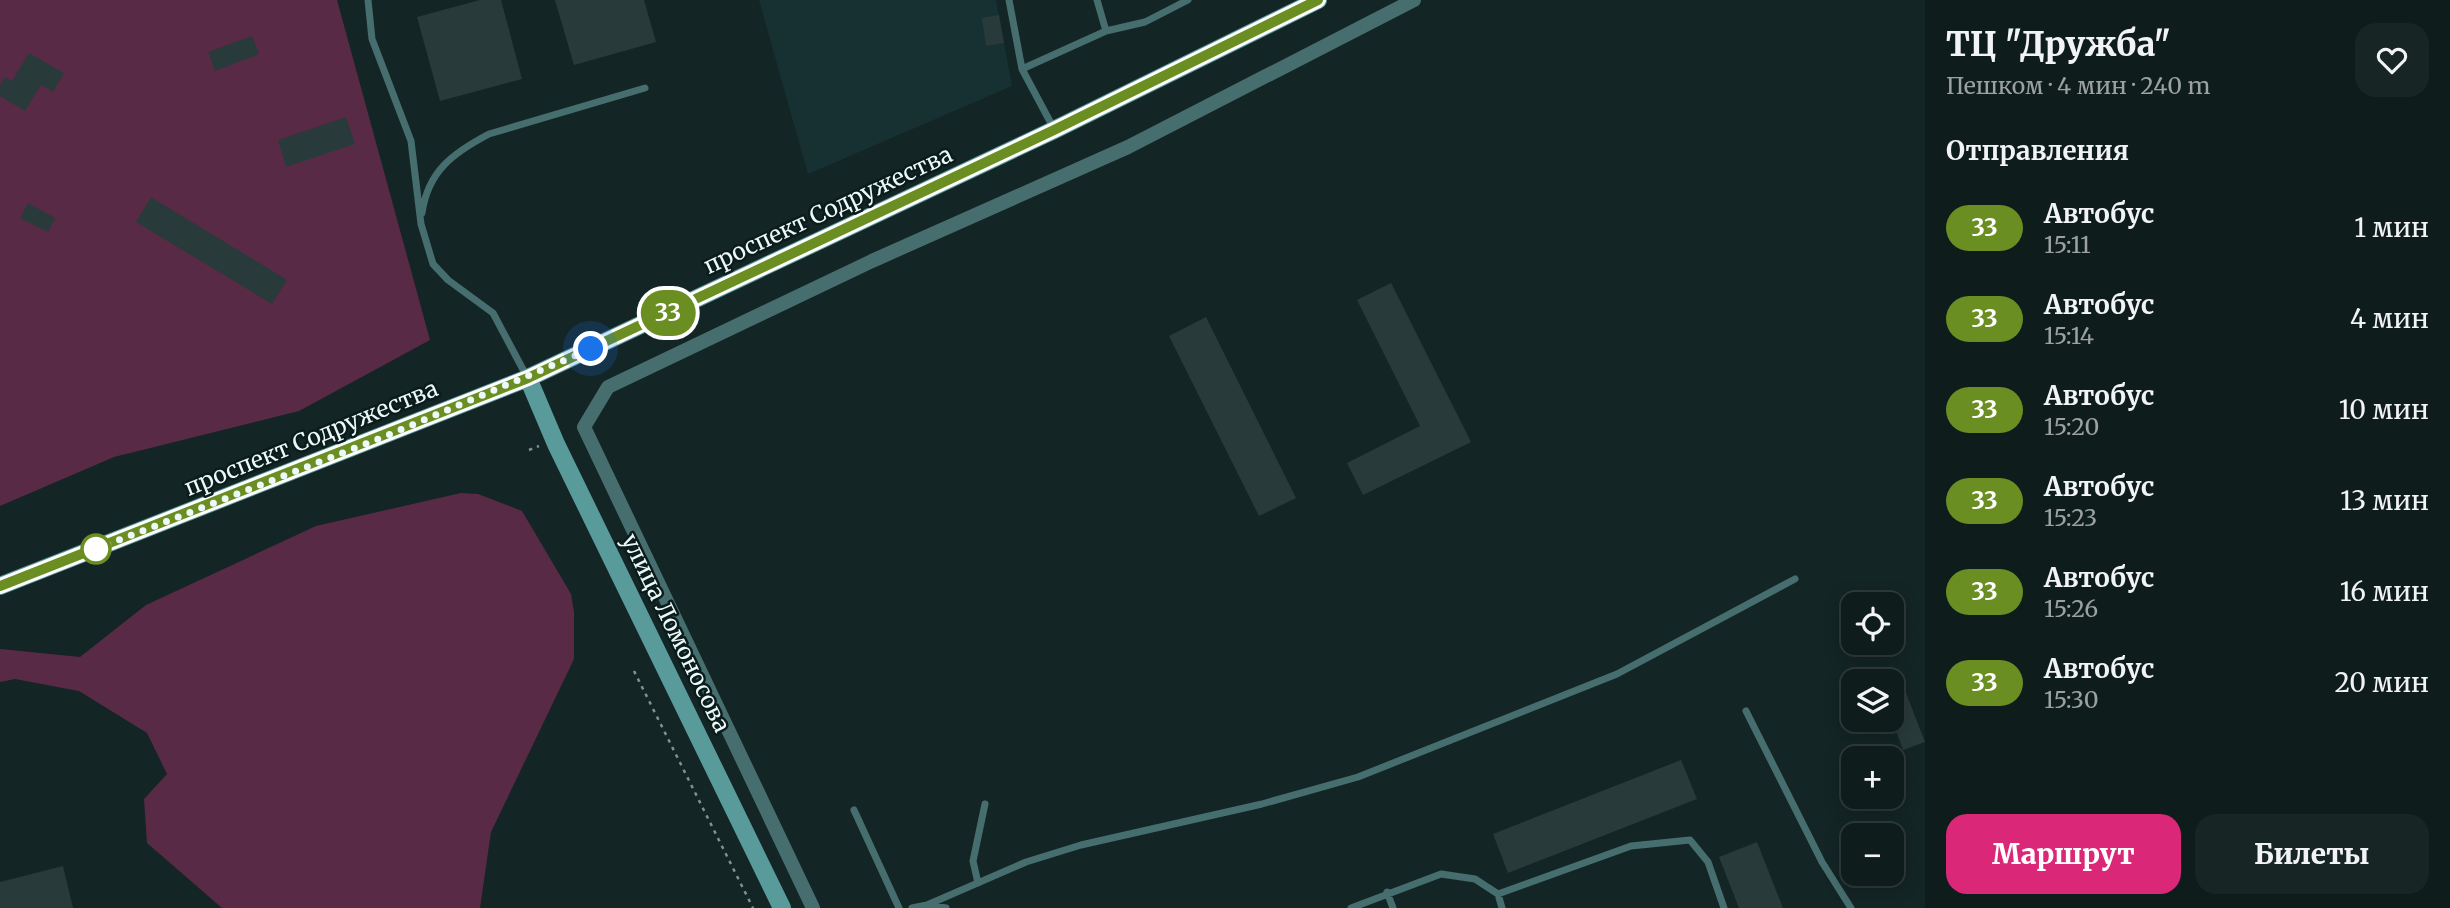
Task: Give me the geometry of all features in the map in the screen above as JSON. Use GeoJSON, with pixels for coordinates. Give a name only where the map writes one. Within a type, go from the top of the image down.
{"type":"FeatureCollection","features":[{"type":"Feature","properties":{"kind":"main road","name":"проспект Содружества"},"geometry":{"type":"LineString","coordinates":[[0,586],[528,378],[1054,130],[1318,0]]}},
{"type":"Feature","properties":{"kind":"main road","name":"улица Ломоносова"},"geometry":{"type":"LineString","coordinates":[[528,378],[562,457],[782,908]]}},
{"type":"Feature","properties":{"kind":"street"},"geometry":{"type":"LineString","coordinates":[[813,908],[584,427],[608,387],[872,261],[1128,147],[1414,0]]}},
{"type":"Feature","properties":{"kind":"lane"},"geometry":{"type":"LineString","coordinates":[[368,0],[372,38],[411,141],[426,247],[438,271],[492,313],[528,378]]}},
{"type":"Feature","properties":{"kind":"lane"},"geometry":{"type":"LineString","coordinates":[[1009,0],[1022,69],[1054,130]]}},
{"type":"Feature","properties":{"kind":"lane"},"geometry":{"type":"LineString","coordinates":[[1097,0],[1107,31]]}},
{"type":"Feature","properties":{"kind":"lane"},"geometry":{"type":"LineString","coordinates":[[1022,69],[1107,31],[1145,22],[1188,0]]}},
{"type":"Feature","properties":{"kind":"lane"},"geometry":{"type":"LineString","coordinates":[[421,224],[425,196],[433,177],[444,161],[472,142],[489,134],[645,88]]}},
{"type":"Feature","properties":{"kind":"lane"},"geometry":{"type":"LineString","coordinates":[[912,908],[927,905],[1026,862],[1081,845],[1262,804],[1358,777],[1617,674],[1795,579]]}},
{"type":"Feature","properties":{"kind":"lane"},"geometry":{"type":"LineString","coordinates":[[1746,711],[1822,862],[1852,908]]}},
{"type":"Feature","properties":{"kind":"lane"},"geometry":{"type":"LineString","coordinates":[[978,883],[973,861],[985,804]]}},
{"type":"Feature","properties":{"kind":"lane"},"geometry":{"type":"LineString","coordinates":[[854,810],[899,908]]}},
{"type":"Feature","properties":{"kind":"lane"},"geometry":{"type":"LineString","coordinates":[[1498,894],[1630,846],[1690,841],[1708,862],[1724,908]]}},
{"type":"Feature","properties":{"kind":"lane"},"geometry":{"type":"LineString","coordinates":[[1351,908],[1387,892],[1441,874],[1475,879],[1498,894],[1502,908]]}},
{"type":"Feature","properties":{"kind":"lane"},"geometry":{"type":"LineString","coordinates":[[1387,892],[1393,908]]}},
{"type":"Feature","properties":{"kind":"lane"},"geometry":{"type":"LineString","coordinates":[[927,905],[946,908]]}},
{"type":"Feature","properties":{"kind":"path"},"geometry":{"type":"LineString","coordinates":[[634,671],[754,908]]}},
{"type":"Feature","properties":{"kind":"shaded area"},"geometry":{"type":"Polygon","coordinates":[[[0,0],[337,0],[430,340],[299,411],[114,457],[0,506],[0,0]]]}},
{"type":"Feature","properties":{"kind":"shaded area"},"geometry":{"type":"Polygon","coordinates":[[[759,0],[996,0],[1012,86],[808,174],[759,0]]]}},
{"type":"Feature","properties":{"kind":"shaded area"},"geometry":{"type":"Polygon","coordinates":[[[461,493],[478,494],[522,511],[571,594],[574,612],[574,659],[491,832],[480,908],[222,908],[147,843],[144,799],[167,774],[147,733],[79,691],[15,679],[0,682],[0,649],[80,657],[146,605],[316,526],[461,493]]]}},
{"type":"Feature","properties":{"kind":"building"},"geometry":{"type":"Polygon","coordinates":[[[480,0],[501,0],[522,79],[440,101],[417,17],[480,0]]]}},
{"type":"Feature","properties":{"kind":"building"},"geometry":{"type":"Polygon","coordinates":[[[555,0],[644,0],[656,42],[574,65],[555,0]]]}},
{"type":"Feature","properties":{"kind":"building"},"geometry":{"type":"Polygon","coordinates":[[[999,15],[1004,43],[986,46],[982,18],[999,15]]]}},
{"type":"Feature","properties":{"kind":"building"},"geometry":{"type":"Polygon","coordinates":[[[252,36],[259,54],[215,71],[208,52],[252,36]]]}},
{"type":"Feature","properties":{"kind":"building"},"geometry":{"type":"Polygon","coordinates":[[[29,53],[64,73],[53,92],[41,85],[25,111],[0,96],[0,85],[5,77],[12,81],[29,53]]]}},
{"type":"Feature","properties":{"kind":"building"},"geometry":{"type":"Polygon","coordinates":[[[346,117],[355,144],[286,167],[278,140],[346,117]]]}},
{"type":"Feature","properties":{"kind":"building"},"geometry":{"type":"Polygon","coordinates":[[[151,197],[287,280],[272,304],[136,222],[151,197]]]}},
{"type":"Feature","properties":{"kind":"building"},"geometry":{"type":"Polygon","coordinates":[[[28,203],[55,218],[48,232],[20,218],[28,203]]]}},
{"type":"Feature","properties":{"kind":"building"},"geometry":{"type":"Polygon","coordinates":[[[1391,283],[1471,442],[1363,495],[1347,463],[1420,426],[1357,300],[1391,283]]]}},
{"type":"Feature","properties":{"kind":"building"},"geometry":{"type":"Polygon","coordinates":[[[1206,317],[1296,498],[1259,516],[1169,336],[1206,317]]]}},
{"type":"Feature","properties":{"kind":"building"},"geometry":{"type":"Polygon","coordinates":[[[1904,688],[1925,742],[1904,750],[1896,732],[1904,732],[1904,688]]]}},
{"type":"Feature","properties":{"kind":"building"},"geometry":{"type":"Polygon","coordinates":[[[1681,760],[1697,799],[1508,873],[1493,834],[1681,760]]]}},
{"type":"Feature","properties":{"kind":"building"},"geometry":{"type":"Polygon","coordinates":[[[1757,842],[1783,908],[1739,908],[1719,857],[1757,842]]]}},
{"type":"Feature","properties":{"kind":"building"},"geometry":{"type":"Polygon","coordinates":[[[63,866],[73,908],[0,908],[0,882],[63,866]]]}},
{"type":"Feature","properties":{"kind":"bus line","name":"33"},"geometry":{"type":"LineString","coordinates":[[0,586],[528,378],[1054,130],[1318,0]]}},
{"type":"Feature","properties":{"kind":"route"},"geometry":{"type":"LineString","coordinates":[[96,549],[94,550],[386,436],[591,349]]}}]}
